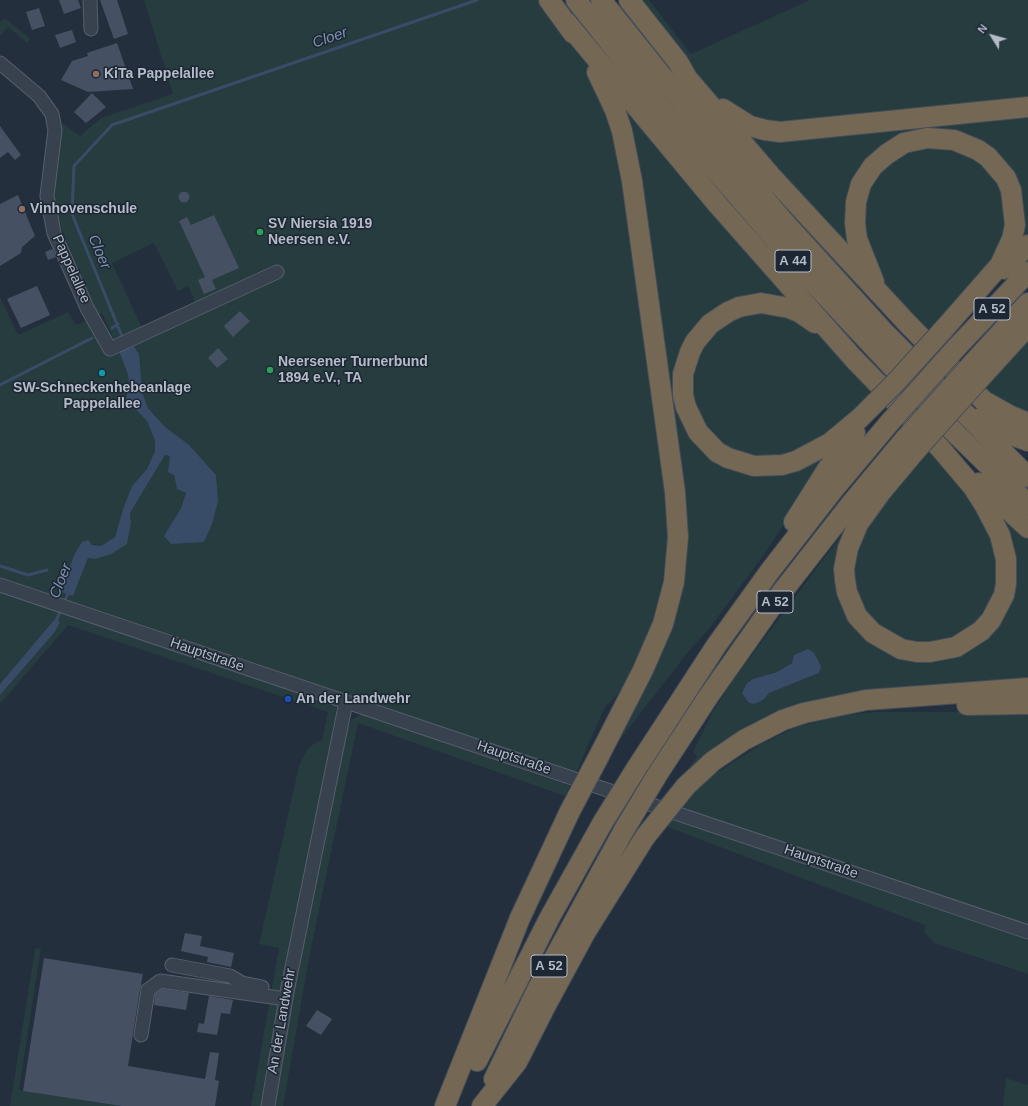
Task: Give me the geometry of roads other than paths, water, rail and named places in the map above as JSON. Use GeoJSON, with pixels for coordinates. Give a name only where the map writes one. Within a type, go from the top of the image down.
{"type":"FeatureCollection","features":[{"type":"Feature","properties":{"kind":"highway"},"geometry":{"type":"LineString","coordinates":[[445,1106],[520,918],[570,811],[643,670],[663,624],[669,603],[676,561],[677,514],[628,155],[615,110],[606,89],[585,50],[550,0]]}},
{"type":"Feature","properties":{"kind":"highway","name":"A 44"},"geometry":{"type":"LineString","coordinates":[[576,0],[669,117],[805,274],[941,419],[1028,504]]}},
{"type":"Feature","properties":{"kind":"highway","name":"A 44"},"geometry":{"type":"LineString","coordinates":[[601,0],[686,106],[770,205],[865,311],[1028,477]]}},
{"type":"Feature","properties":{"kind":"highway"},"geometry":{"type":"LineString","coordinates":[[629,0],[678,62],[725,112],[750,126],[764,130],[796,131],[1028,107]]}},
{"type":"Feature","properties":{"kind":"highway"},"geometry":{"type":"LineString","coordinates":[[566,22],[713,200],[853,358],[940,448],[973,487],[994,523],[1004,546],[1007,571],[1004,595],[998,608],[981,632],[956,647],[930,652],[917,652],[901,649],[873,633],[857,616],[851,604],[845,580],[844,569],[848,548],[858,524],[882,492],[911,444],[979,368],[1028,326]]}},
{"type":"Feature","properties":{"kind":"highway"},"geometry":{"type":"LineString","coordinates":[[678,62],[687,78],[771,176],[878,293],[974,393],[997,409],[1028,423]]}},
{"type":"Feature","properties":{"kind":"highway"},"geometry":{"type":"LineString","coordinates":[[878,293],[857,239],[856,202],[861,184],[873,166],[887,154],[904,143],[927,138],[954,140],[978,150],[998,167],[1006,178],[1011,190],[1015,217],[1012,239],[1000,265],[974,297]]}},
{"type":"Feature","properties":{"kind":"highway"},"geometry":{"type":"LineString","coordinates":[[753,594],[764,566],[828,468],[874,407],[974,297],[1028,245]]}},
{"type":"Feature","properties":{"kind":"highway","name":"A 52"},"geometry":{"type":"LineString","coordinates":[[456,1106],[518,977],[603,822],[690,685],[753,594],[800,531],[890,422],[957,347],[1028,272]]}},
{"type":"Feature","properties":{"kind":"highway"},"geometry":{"type":"LineString","coordinates":[[853,358],[836,344],[817,324],[799,312],[772,304],[761,303],[739,307],[728,312],[710,324],[699,337],[690,352],[683,374],[683,390],[686,407],[698,432],[717,452],[741,463],[768,466],[796,461],[813,453],[845,431],[874,407]]}},
{"type":"Feature","properties":{"kind":"highway","name":"A 52"},"geometry":{"type":"LineString","coordinates":[[979,368],[1028,303]]}},
{"type":"Feature","properties":{"kind":"highway"},"geometry":{"type":"LineString","coordinates":[[934,382],[965,402],[979,417],[998,430],[1028,441]]}},
{"type":"Feature","properties":{"kind":"highway","name":"A 52"},"geometry":{"type":"LineString","coordinates":[[481,1106],[538,988],[624,830],[657,775],[708,697],[782,592],[850,505],[911,444]]}},
{"type":"Feature","properties":{"kind":"highway"},"geometry":{"type":"LineString","coordinates":[[940,448],[950,455],[1028,528]]}},
{"type":"Feature","properties":{"kind":"highway"},"geometry":{"type":"LineString","coordinates":[[481,1106],[517,1062],[545,1007],[586,933],[644,837],[686,786],[713,761],[744,740],[783,720],[823,708],[866,700],[1028,688]]}},
{"type":"Feature","properties":{"kind":"highway"},"geometry":{"type":"LineString","coordinates":[[823,708],[852,709],[908,705],[1028,704]]}},
{"type":"Feature","properties":{"kind":"street"},"geometry":{"type":"LineString","coordinates":[[90,0],[91,29]]}},
{"type":"Feature","properties":{"kind":"street","name":"Pappelallee"},"geometry":{"type":"LineString","coordinates":[[0,63],[39,96],[52,114],[55,130],[47,196],[54,233],[88,308],[120,344],[277,272]]}},
{"type":"Feature","properties":{"kind":"street","name":"Hauptstraße"},"geometry":{"type":"LineString","coordinates":[[0,585],[1028,932]]}},
{"type":"Feature","properties":{"kind":"street","name":"An der Landwehr"},"geometry":{"type":"LineString","coordinates":[[268,1106],[286,996],[346,702]]}},
{"type":"Feature","properties":{"kind":"street"},"geometry":{"type":"LineString","coordinates":[[172,965],[230,976],[242,983],[286,996]]}},
{"type":"Feature","properties":{"kind":"street"},"geometry":{"type":"LineString","coordinates":[[141,1035],[148,990],[160,981],[286,996]]}},
{"type":"Feature","properties":{"kind":"water"},"geometry":{"type":"Polygon","coordinates":[[[133,345],[139,354],[142,392],[148,408],[165,427],[188,444],[216,475],[218,501],[212,524],[204,542],[171,544],[164,536],[181,508],[186,493],[177,489],[174,475],[168,472],[170,456],[165,455],[130,513],[131,523],[127,544],[111,554],[95,559],[88,558],[73,596],[61,592],[75,553],[82,542],[88,540],[92,545],[101,546],[115,537],[123,509],[132,486],[147,469],[155,451],[155,441],[147,421],[126,399],[129,385],[128,375],[119,351],[133,345]]]}},
{"type":"Feature","properties":{"kind":"water"},"geometry":{"type":"Polygon","coordinates":[[[54,620],[60,622],[54,633],[0,695],[0,684],[54,620]]]}},
{"type":"Feature","properties":{"kind":"water"},"geometry":{"type":"Polygon","coordinates":[[[808,649],[814,653],[821,666],[819,673],[769,693],[763,700],[754,704],[749,703],[742,693],[747,683],[753,679],[777,672],[792,663],[794,655],[808,649]]]}},
{"type":"Feature","properties":{"kind":"waterway","name":"Cloer"},"geometry":{"type":"LineString","coordinates":[[123,339],[72,214],[74,166],[112,125],[477,0]]}},
{"type":"Feature","properties":{"kind":"waterway","name":"Cloer"},"geometry":{"type":"LineString","coordinates":[[112,328],[118,324]]}},
{"type":"Feature","properties":{"kind":"waterway"},"geometry":{"type":"LineString","coordinates":[[0,385],[92,338]]}},
{"type":"Feature","properties":{"kind":"waterway"},"geometry":{"type":"LineString","coordinates":[[0,566],[28,575],[47,570]]}},
{"type":"Feature","properties":{"kind":"waterway","name":"Cloer"},"geometry":{"type":"LineString","coordinates":[[64,603],[69,591]]}},
{"type":"Feature","properties":{"kind":"waterway","name":"Cloer"},"geometry":{"type":"LineString","coordinates":[[55,623],[61,610]]}},
{"type":"Feature","properties":{"kind":"place","name":"KiTa Pappelallee"},"geometry":{"type":"Point","coordinates":[96,74]}},
{"type":"Feature","properties":{"kind":"place","name":"Vinhovenschule"},"geometry":{"type":"Point","coordinates":[22,209]}},
{"type":"Feature","properties":{"kind":"place","name":"SV Niersia 1919 Neersen e.V."},"geometry":{"type":"Point","coordinates":[260,232]}},
{"type":"Feature","properties":{"kind":"place","name":"Neersener Turnerbund 1894 e.V., TA"},"geometry":{"type":"Point","coordinates":[270,370]}},
{"type":"Feature","properties":{"kind":"place","name":"SW-Schneckenhebeanlage Pappelallee"},"geometry":{"type":"Point","coordinates":[102,373]}},
{"type":"Feature","properties":{"kind":"place","name":"An der Landwehr"},"geometry":{"type":"Point","coordinates":[288,699]}}]}
